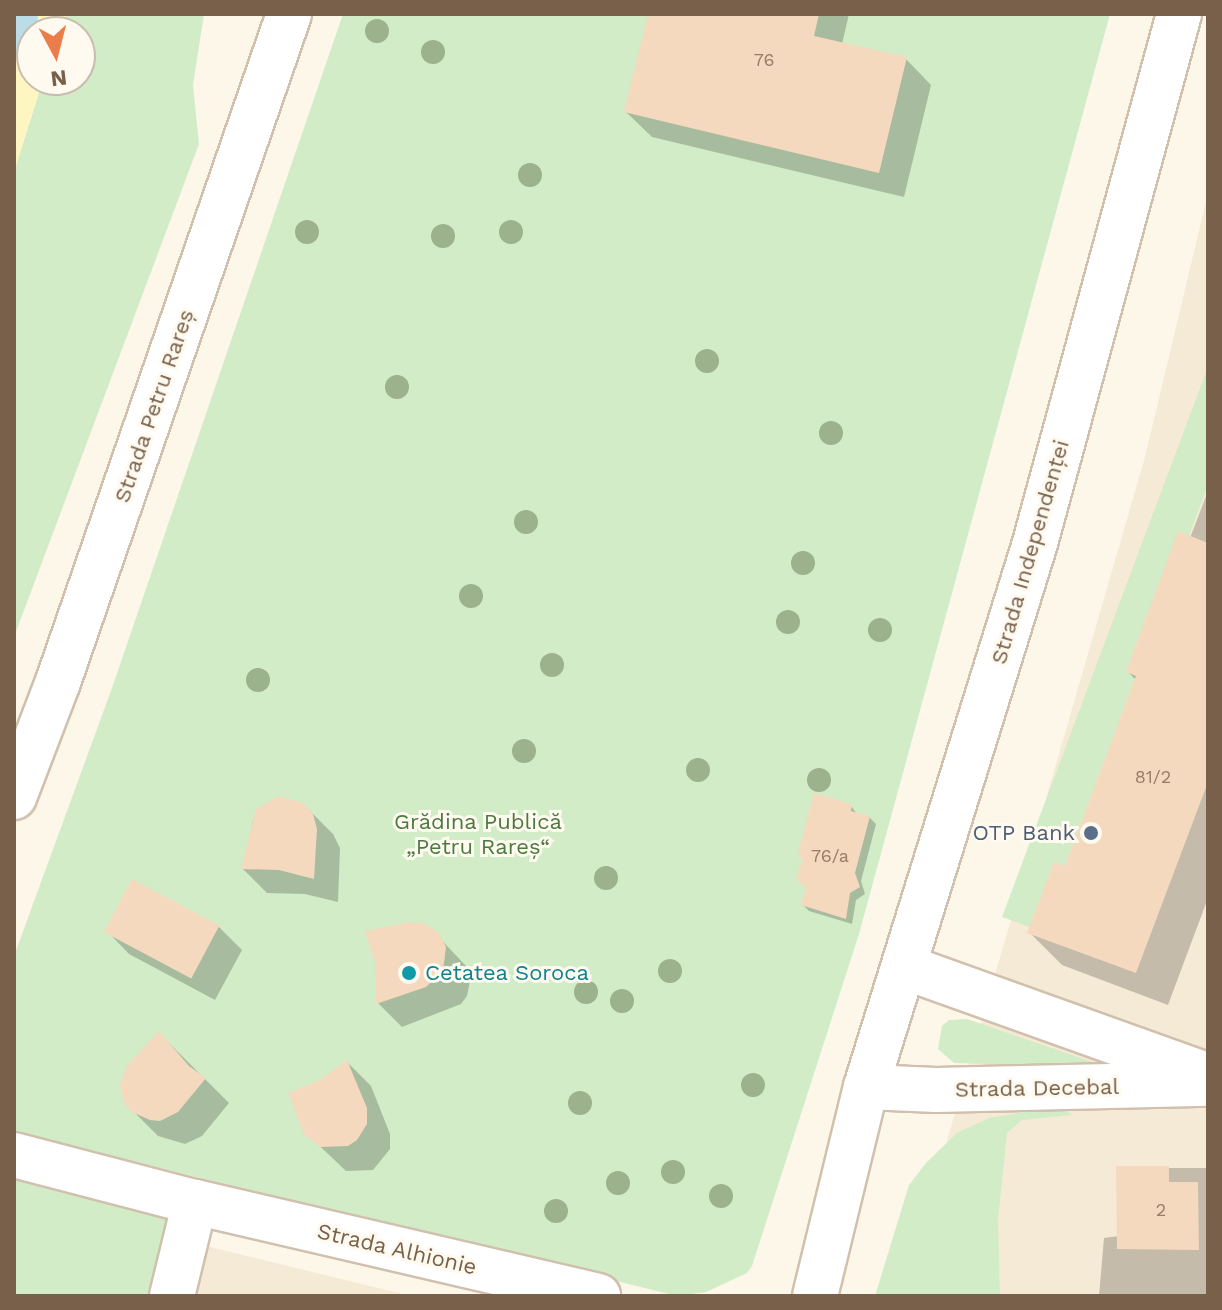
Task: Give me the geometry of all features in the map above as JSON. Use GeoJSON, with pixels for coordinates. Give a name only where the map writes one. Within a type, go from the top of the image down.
{"type":"FeatureCollection","features":[{"type":"Feature","properties":{"kind":"main road","name":"Strada Petru Rareș"},"geometry":{"type":"LineString","coordinates":[[14,797],[68,653],[289,14]]}},
{"type":"Feature","properties":{"kind":"main road","name":"Strada Independenței"},"geometry":{"type":"LineString","coordinates":[[866,1087],[1035,543],[1179,14]]}},
{"type":"Feature","properties":{"kind":"main road"},"geometry":{"type":"LineString","coordinates":[[905,967],[1208,1076]]}},
{"type":"Feature","properties":{"kind":"main road","name":"Strada Decebal"},"geometry":{"type":"LineString","coordinates":[[866,1087],[936,1090],[1208,1084]]}},
{"type":"Feature","properties":{"kind":"main road"},"geometry":{"type":"LineString","coordinates":[[815,1296],[866,1087]]}},
{"type":"Feature","properties":{"kind":"main road","name":"Strada Alhionie"},"geometry":{"type":"LineString","coordinates":[[14,1155],[195,1202],[598,1296]]}},
{"type":"Feature","properties":{"kind":"main road"},"geometry":{"type":"LineString","coordinates":[[172,1296],[195,1202]]}},
{"type":"Feature","properties":{"kind":"shaded area"},"geometry":{"type":"Polygon","coordinates":[[[1208,193],[1208,1296],[902,1296],[1145,457],[1208,193]]]}},
{"type":"Feature","properties":{"kind":"shaded area"},"geometry":{"type":"Polygon","coordinates":[[[169,1237],[411,1296],[153,1296],[169,1237]]]}},
{"type":"Feature","properties":{"kind":"green space"},"geometry":{"type":"Polygon","coordinates":[[[204,14],[193,85],[199,144],[14,637],[14,172],[38,96],[96,96],[96,16],[65,16],[204,14]]]}},
{"type":"Feature","properties":{"kind":"green space","name":"Grădina Publică „Petru Rareș“"},"geometry":{"type":"Polygon","coordinates":[[[343,14],[1110,14],[859,934],[752,1266],[747,1273],[706,1292],[677,1296],[14,1132],[14,956],[112,688],[343,14]]]}},
{"type":"Feature","properties":{"kind":"green space"},"geometry":{"type":"Polygon","coordinates":[[[1208,367],[1208,485],[1189,536],[1151,605],[1126,672],[1136,676],[1065,866],[1054,862],[1030,927],[1002,917],[1208,367]]]}},
{"type":"Feature","properties":{"kind":"green space"},"geometry":{"type":"Polygon","coordinates":[[[967,1019],[1107,1067],[954,1063],[938,1049],[942,1026],[949,1020],[967,1019]]]}},
{"type":"Feature","properties":{"kind":"green space"},"geometry":{"type":"Polygon","coordinates":[[[1061,1106],[1072,1115],[1022,1120],[1007,1133],[998,1219],[1000,1296],[875,1296],[909,1185],[926,1163],[957,1133],[989,1118],[1061,1106]]]}},
{"type":"Feature","properties":{"kind":"green space"},"geometry":{"type":"Polygon","coordinates":[[[14,1178],[184,1222],[165,1296],[14,1296],[14,1178]]]}},
{"type":"Feature","properties":{"kind":"sand"},"geometry":{"type":"Polygon","coordinates":[[[38,14],[66,14],[65,16],[38,14]]]}},
{"type":"Feature","properties":{"kind":"sand"},"geometry":{"type":"Polygon","coordinates":[[[16,55],[16,96],[38,96],[14,172],[16,55]]]}},
{"type":"Feature","properties":{"kind":"water"},"geometry":{"type":"Polygon","coordinates":[[[14,14],[38,14],[16,16],[14,71],[14,14]]]}},
{"type":"Feature","properties":{"kind":"building"},"geometry":{"type":"Polygon","coordinates":[[[648,14],[819,14],[814,36],[907,57],[879,173],[624,112],[648,14]]]}},
{"type":"Feature","properties":{"kind":"building"},"geometry":{"type":"Polygon","coordinates":[[[1178,531],[1208,543],[1208,782],[1136,973],[1027,933],[1054,862],[1065,866],[1136,676],[1126,672],[1178,531]]]}},
{"type":"Feature","properties":{"kind":"building"},"geometry":{"type":"Polygon","coordinates":[[[814,793],[852,804],[851,811],[870,816],[855,873],[860,887],[850,893],[846,919],[801,905],[806,888],[796,879],[802,860],[798,853],[814,793]]]}},
{"type":"Feature","properties":{"kind":"building"},"geometry":{"type":"Polygon","coordinates":[[[279,796],[303,803],[313,814],[317,829],[314,879],[279,870],[241,869],[256,809],[279,796]]]}},
{"type":"Feature","properties":{"kind":"building"},"geometry":{"type":"Polygon","coordinates":[[[132,879],[219,925],[191,978],[104,932],[132,879]]]}},
{"type":"Feature","properties":{"kind":"building"},"geometry":{"type":"Polygon","coordinates":[[[409,922],[425,924],[439,933],[446,947],[443,971],[426,987],[376,1004],[375,962],[365,931],[409,922]]]}},
{"type":"Feature","properties":{"kind":"building"},"geometry":{"type":"Polygon","coordinates":[[[159,1031],[189,1066],[206,1078],[178,1112],[160,1121],[132,1112],[125,1105],[120,1086],[126,1067],[159,1031]]]}},
{"type":"Feature","properties":{"kind":"building"},"geometry":{"type":"Polygon","coordinates":[[[347,1060],[367,1108],[367,1124],[357,1140],[348,1146],[320,1147],[304,1134],[288,1093],[320,1080],[347,1060]]]}},
{"type":"Feature","properties":{"kind":"building"},"geometry":{"type":"Polygon","coordinates":[[[1116,1166],[1169,1166],[1169,1182],[1198,1182],[1199,1250],[1117,1249],[1116,1166]]]}},
{"type":"Feature","properties":{"kind":"place","name":"OTP Bank"},"geometry":{"type":"Point","coordinates":[1091,833]}},
{"type":"Feature","properties":{"kind":"place","name":"Cetatea Soroca"},"geometry":{"type":"Point","coordinates":[409,973]}}]}
